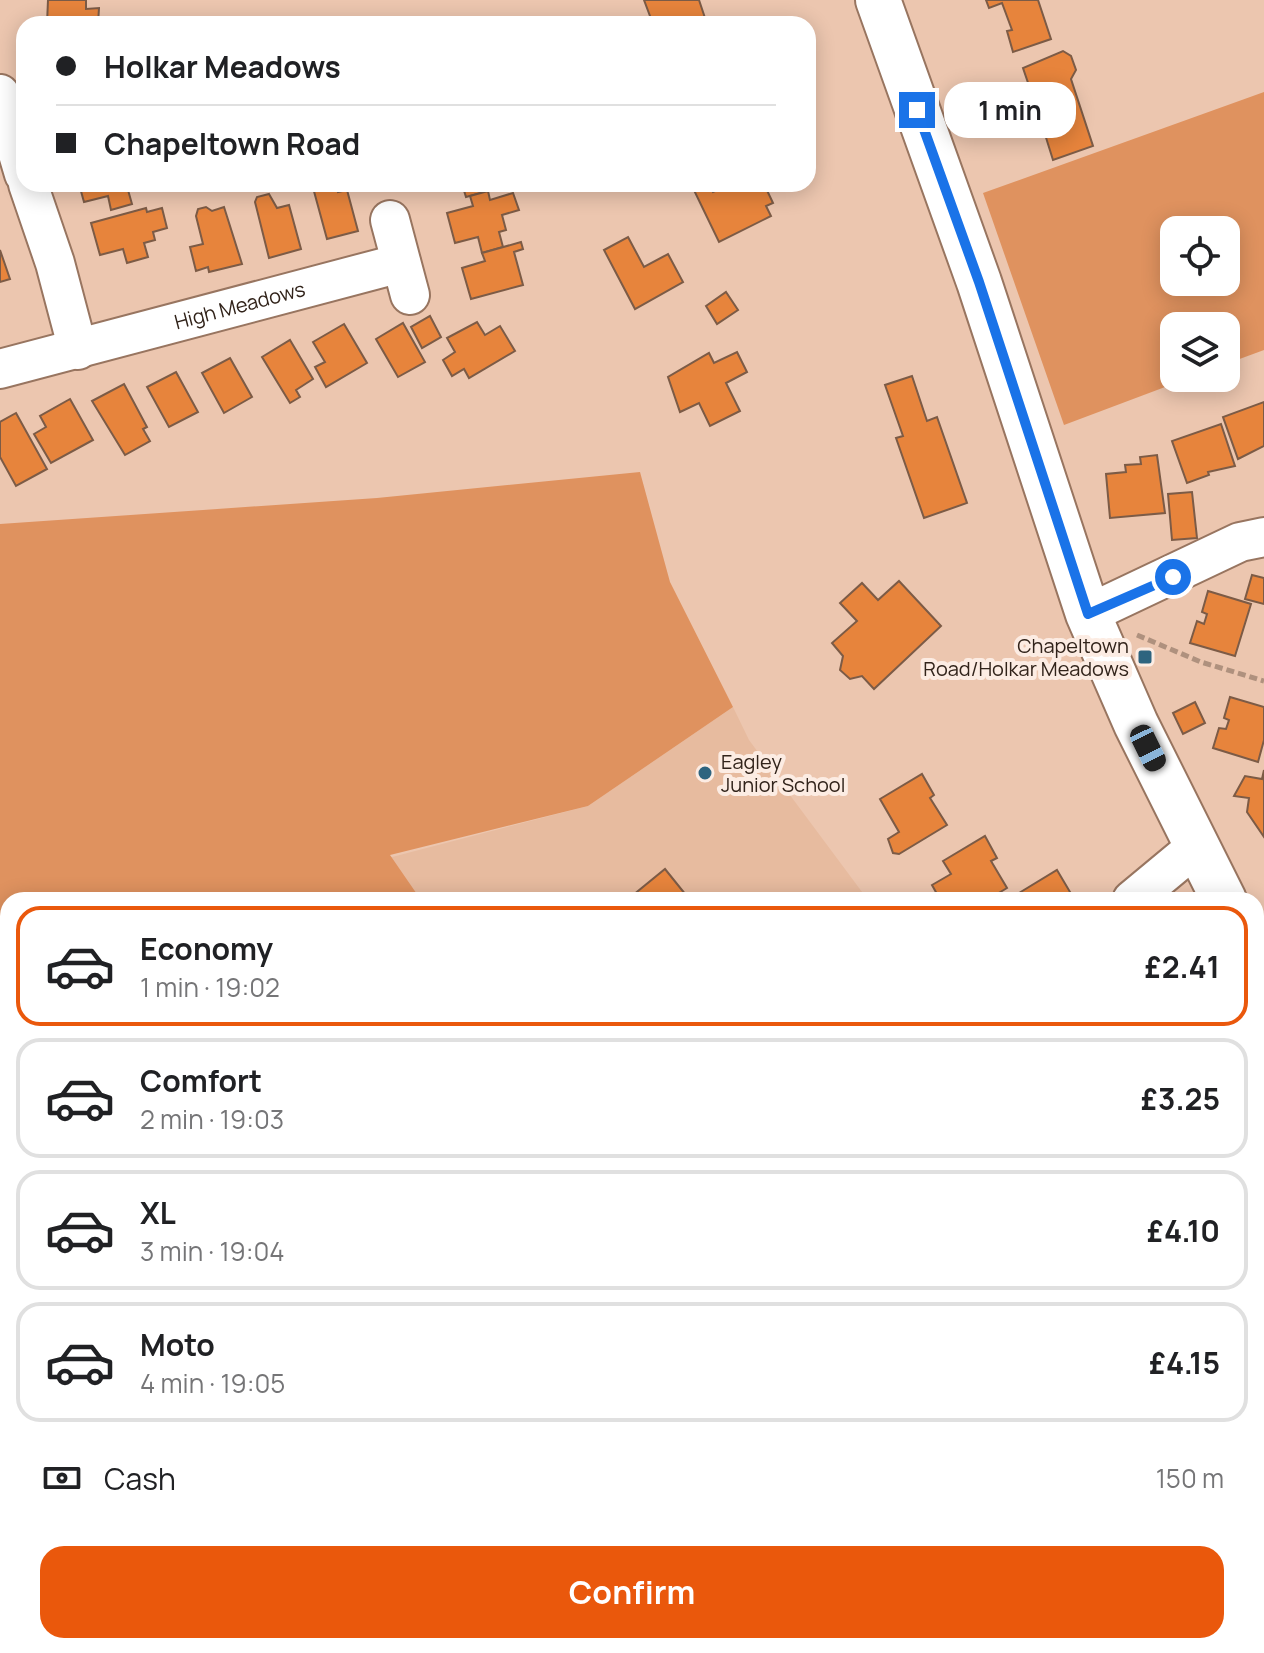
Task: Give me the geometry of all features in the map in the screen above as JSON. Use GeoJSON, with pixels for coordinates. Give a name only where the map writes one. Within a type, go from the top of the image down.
{"type":"FeatureCollection","features":[{"type":"Feature","properties":{"kind":"main road"},"geometry":{"type":"LineString","coordinates":[[878,0],[979,282],[1088,614],[1136,724],[1220,892]]}},
{"type":"Feature","properties":{"kind":"street"},"geometry":{"type":"LineString","coordinates":[[0,94],[16,147]]}},
{"type":"Feature","properties":{"kind":"street"},"geometry":{"type":"LineString","coordinates":[[31,192],[55,263],[78,350]]}},
{"type":"Feature","properties":{"kind":"street","name":"High Meadows"},"geometry":{"type":"LineString","coordinates":[[0,369],[406,279],[390,220]]}},
{"type":"Feature","properties":{"kind":"street"},"geometry":{"type":"LineString","coordinates":[[1088,614],[1240,542],[1264,537]]}},
{"type":"Feature","properties":{"kind":"street"},"geometry":{"type":"LineString","coordinates":[[1142,892],[1197,846]]}},
{"type":"Feature","properties":{"kind":"path"},"geometry":{"type":"LineString","coordinates":[[1088,614],[1201,662],[1264,681]]}},
{"type":"Feature","properties":{"kind":"shaded area"},"geometry":{"type":"Polygon","coordinates":[[[1264,92],[1264,350],[1240,359],[1240,312],[1160,312],[1160,389],[1064,425],[983,193],[1264,92]]]}},
{"type":"Feature","properties":{"kind":"shaded area"},"geometry":{"type":"Polygon","coordinates":[[[640,472],[670,582],[733,707],[588,806],[390,855],[415,892],[0,892],[0,524],[377,498],[640,472]]]}},
{"type":"Feature","properties":{"kind":"shaded area","name":"Eagley Junior School"},"geometry":{"type":"Polygon","coordinates":[[[733,707],[749,740],[862,892],[258,892],[588,806],[733,707]]]}},
{"type":"Feature","properties":{"kind":"building"},"geometry":{"type":"Polygon","coordinates":[[[48,0],[86,0],[86,9],[99,8],[98,16],[47,16],[48,0]]]}},
{"type":"Feature","properties":{"kind":"building"},"geometry":{"type":"Polygon","coordinates":[[[644,0],[699,0],[704,16],[650,16],[644,0]]]}},
{"type":"Feature","properties":{"kind":"building"},"geometry":{"type":"Polygon","coordinates":[[[986,0],[1038,0],[1051,39],[1013,52],[1007,31],[1012,30],[1002,3],[989,8],[986,0]]]}},
{"type":"Feature","properties":{"kind":"building"},"geometry":{"type":"Polygon","coordinates":[[[1063,51],[1071,56],[1076,70],[1071,79],[1093,146],[1053,160],[1043,128],[1053,125],[1048,112],[1039,115],[1023,68],[1063,51]]]}},
{"type":"Feature","properties":{"kind":"building"},"geometry":{"type":"Polygon","coordinates":[[[81,192],[129,192],[132,204],[111,210],[108,196],[84,202],[81,192]]]}},
{"type":"Feature","properties":{"kind":"building"},"geometry":{"type":"Polygon","coordinates":[[[314,192],[348,192],[358,231],[327,239],[314,192]]]}},
{"type":"Feature","properties":{"kind":"building"},"geometry":{"type":"Polygon","coordinates":[[[464,192],[484,192],[466,197],[464,192]]]}},
{"type":"Feature","properties":{"kind":"building"},"geometry":{"type":"Polygon","coordinates":[[[488,192],[490,200],[513,193],[519,210],[502,215],[506,230],[499,232],[503,247],[482,253],[478,237],[455,243],[447,213],[473,206],[470,196],[488,192]]]}},
{"type":"Feature","properties":{"kind":"building"},"geometry":{"type":"Polygon","coordinates":[[[695,192],[768,192],[773,203],[766,206],[771,216],[719,242],[695,192]]]}},
{"type":"Feature","properties":{"kind":"building"},"geometry":{"type":"Polygon","coordinates":[[[269,194],[277,208],[289,205],[301,249],[269,258],[255,202],[257,197],[269,194]]]}},
{"type":"Feature","properties":{"kind":"building"},"geometry":{"type":"Polygon","coordinates":[[[206,207],[212,211],[224,207],[242,264],[209,272],[208,267],[196,271],[190,247],[203,244],[196,216],[198,209],[206,207]]]}},
{"type":"Feature","properties":{"kind":"building"},"geometry":{"type":"Polygon","coordinates":[[[146,208],[147,212],[162,208],[167,228],[153,232],[155,240],[144,243],[148,257],[127,263],[123,249],[100,255],[91,223],[146,208]]]}},
{"type":"Feature","properties":{"kind":"building"},"geometry":{"type":"Polygon","coordinates":[[[628,237],[644,267],[668,254],[683,282],[635,309],[604,250],[628,237]]]}},
{"type":"Feature","properties":{"kind":"building"},"geometry":{"type":"Polygon","coordinates":[[[521,242],[523,249],[514,252],[523,285],[471,299],[462,268],[485,261],[482,253],[521,242]]]}},
{"type":"Feature","properties":{"kind":"building"},"geometry":{"type":"Polygon","coordinates":[[[0,250],[10,279],[0,282],[0,250]]]}},
{"type":"Feature","properties":{"kind":"building"},"geometry":{"type":"Polygon","coordinates":[[[726,292],[738,310],[717,324],[706,306],[726,292]]]}},
{"type":"Feature","properties":{"kind":"building"},"geometry":{"type":"Polygon","coordinates":[[[430,316],[441,337],[422,348],[411,327],[430,316]]]}},
{"type":"Feature","properties":{"kind":"building"},"geometry":{"type":"Polygon","coordinates":[[[477,322],[485,335],[500,326],[515,351],[469,378],[464,369],[452,376],[443,360],[455,352],[447,338],[477,322]]]}},
{"type":"Feature","properties":{"kind":"building"},"geometry":{"type":"Polygon","coordinates":[[[403,323],[425,362],[398,377],[376,339],[403,323]]]}},
{"type":"Feature","properties":{"kind":"building"},"geometry":{"type":"Polygon","coordinates":[[[344,324],[367,363],[326,387],[315,367],[325,362],[313,342],[344,324]]]}},
{"type":"Feature","properties":{"kind":"building"},"geometry":{"type":"Polygon","coordinates":[[[290,340],[313,379],[296,390],[300,397],[290,403],[262,357],[290,340]]]}},
{"type":"Feature","properties":{"kind":"building"},"geometry":{"type":"Polygon","coordinates":[[[737,352],[747,372],[726,383],[740,411],[710,426],[699,403],[680,412],[668,377],[709,353],[714,363],[737,352]]]}},
{"type":"Feature","properties":{"kind":"building"},"geometry":{"type":"Polygon","coordinates":[[[230,358],[252,397],[224,413],[202,373],[230,358]]]}},
{"type":"Feature","properties":{"kind":"building"},"geometry":{"type":"Polygon","coordinates":[[[176,372],[198,412],[169,427],[147,387],[176,372]]]}},
{"type":"Feature","properties":{"kind":"building"},"geometry":{"type":"Polygon","coordinates":[[[912,376],[927,421],[937,417],[967,503],[924,518],[896,438],[903,436],[885,385],[912,376]]]}},
{"type":"Feature","properties":{"kind":"building"},"geometry":{"type":"Polygon","coordinates":[[[124,384],[147,427],[143,429],[150,441],[125,455],[92,401],[124,384]]]}},
{"type":"Feature","properties":{"kind":"building"},"geometry":{"type":"Polygon","coordinates":[[[70,399],[93,440],[51,463],[34,434],[46,427],[40,416],[70,399]]]}},
{"type":"Feature","properties":{"kind":"building"},"geometry":{"type":"Polygon","coordinates":[[[1264,402],[1264,446],[1238,459],[1223,417],[1264,402]]]}},
{"type":"Feature","properties":{"kind":"building"},"geometry":{"type":"Polygon","coordinates":[[[16,413],[47,469],[16,486],[0,457],[0,422],[16,413]]]}},
{"type":"Feature","properties":{"kind":"building"},"geometry":{"type":"Polygon","coordinates":[[[1221,424],[1235,466],[1208,472],[1209,475],[1187,483],[1172,441],[1221,424]]]}},
{"type":"Feature","properties":{"kind":"building"},"geometry":{"type":"Polygon","coordinates":[[[1157,455],[1165,513],[1110,518],[1106,474],[1126,472],[1125,465],[1141,464],[1140,457],[1157,455]]]}},
{"type":"Feature","properties":{"kind":"building"},"geometry":{"type":"Polygon","coordinates":[[[1192,492],[1197,538],[1172,540],[1168,494],[1192,492]]]}},
{"type":"Feature","properties":{"kind":"building"},"geometry":{"type":"Polygon","coordinates":[[[1252,575],[1264,578],[1264,604],[1245,599],[1252,575]]]}},
{"type":"Feature","properties":{"kind":"building"},"geometry":{"type":"Polygon","coordinates":[[[899,581],[941,626],[874,689],[862,676],[850,679],[840,670],[843,656],[832,643],[857,621],[840,603],[862,583],[878,600],[899,581]]]}},
{"type":"Feature","properties":{"kind":"building"},"geometry":{"type":"Polygon","coordinates":[[[1208,591],[1251,604],[1235,656],[1190,643],[1197,621],[1204,624],[1207,614],[1202,612],[1208,591]]]}},
{"type":"Feature","properties":{"kind":"building"},"geometry":{"type":"Polygon","coordinates":[[[1230,697],[1264,707],[1264,740],[1258,762],[1213,748],[1219,728],[1226,729],[1229,720],[1224,718],[1230,697]]]}},
{"type":"Feature","properties":{"kind":"building"},"geometry":{"type":"Polygon","coordinates":[[[1195,702],[1205,723],[1183,734],[1173,713],[1195,702]]]}},
{"type":"Feature","properties":{"kind":"building"},"geometry":{"type":"Polygon","coordinates":[[[1264,770],[1264,837],[1247,812],[1249,798],[1234,796],[1245,776],[1262,779],[1264,770]]]}},
{"type":"Feature","properties":{"kind":"building"},"geometry":{"type":"Polygon","coordinates":[[[922,774],[934,795],[930,798],[947,825],[899,854],[893,853],[888,839],[899,832],[880,799],[922,774]]]}},
{"type":"Feature","properties":{"kind":"building"},"geometry":{"type":"Polygon","coordinates":[[[985,836],[997,858],[991,861],[1007,888],[1000,892],[936,892],[932,885],[951,874],[943,861],[985,836]]]}},
{"type":"Feature","properties":{"kind":"building"},"geometry":{"type":"Polygon","coordinates":[[[665,869],[684,892],[637,892],[665,869]]]}},
{"type":"Feature","properties":{"kind":"building"},"geometry":{"type":"Polygon","coordinates":[[[1057,870],[1070,892],[1021,892],[1057,870]]]}},
{"type":"Feature","properties":{"kind":"place","name":"Chapeltown Road/Holkar Meadows"},"geometry":{"type":"Point","coordinates":[1145,657]}},
{"type":"Feature","properties":{"kind":"place","name":"Eagley Junior School"},"geometry":{"type":"Point","coordinates":[705,773]}},
{"type":"Feature","properties":{"kind":"route"},"geometry":{"type":"LineString","coordinates":[[917,110],[979,282],[1088,614],[1173,577]]}}]}
